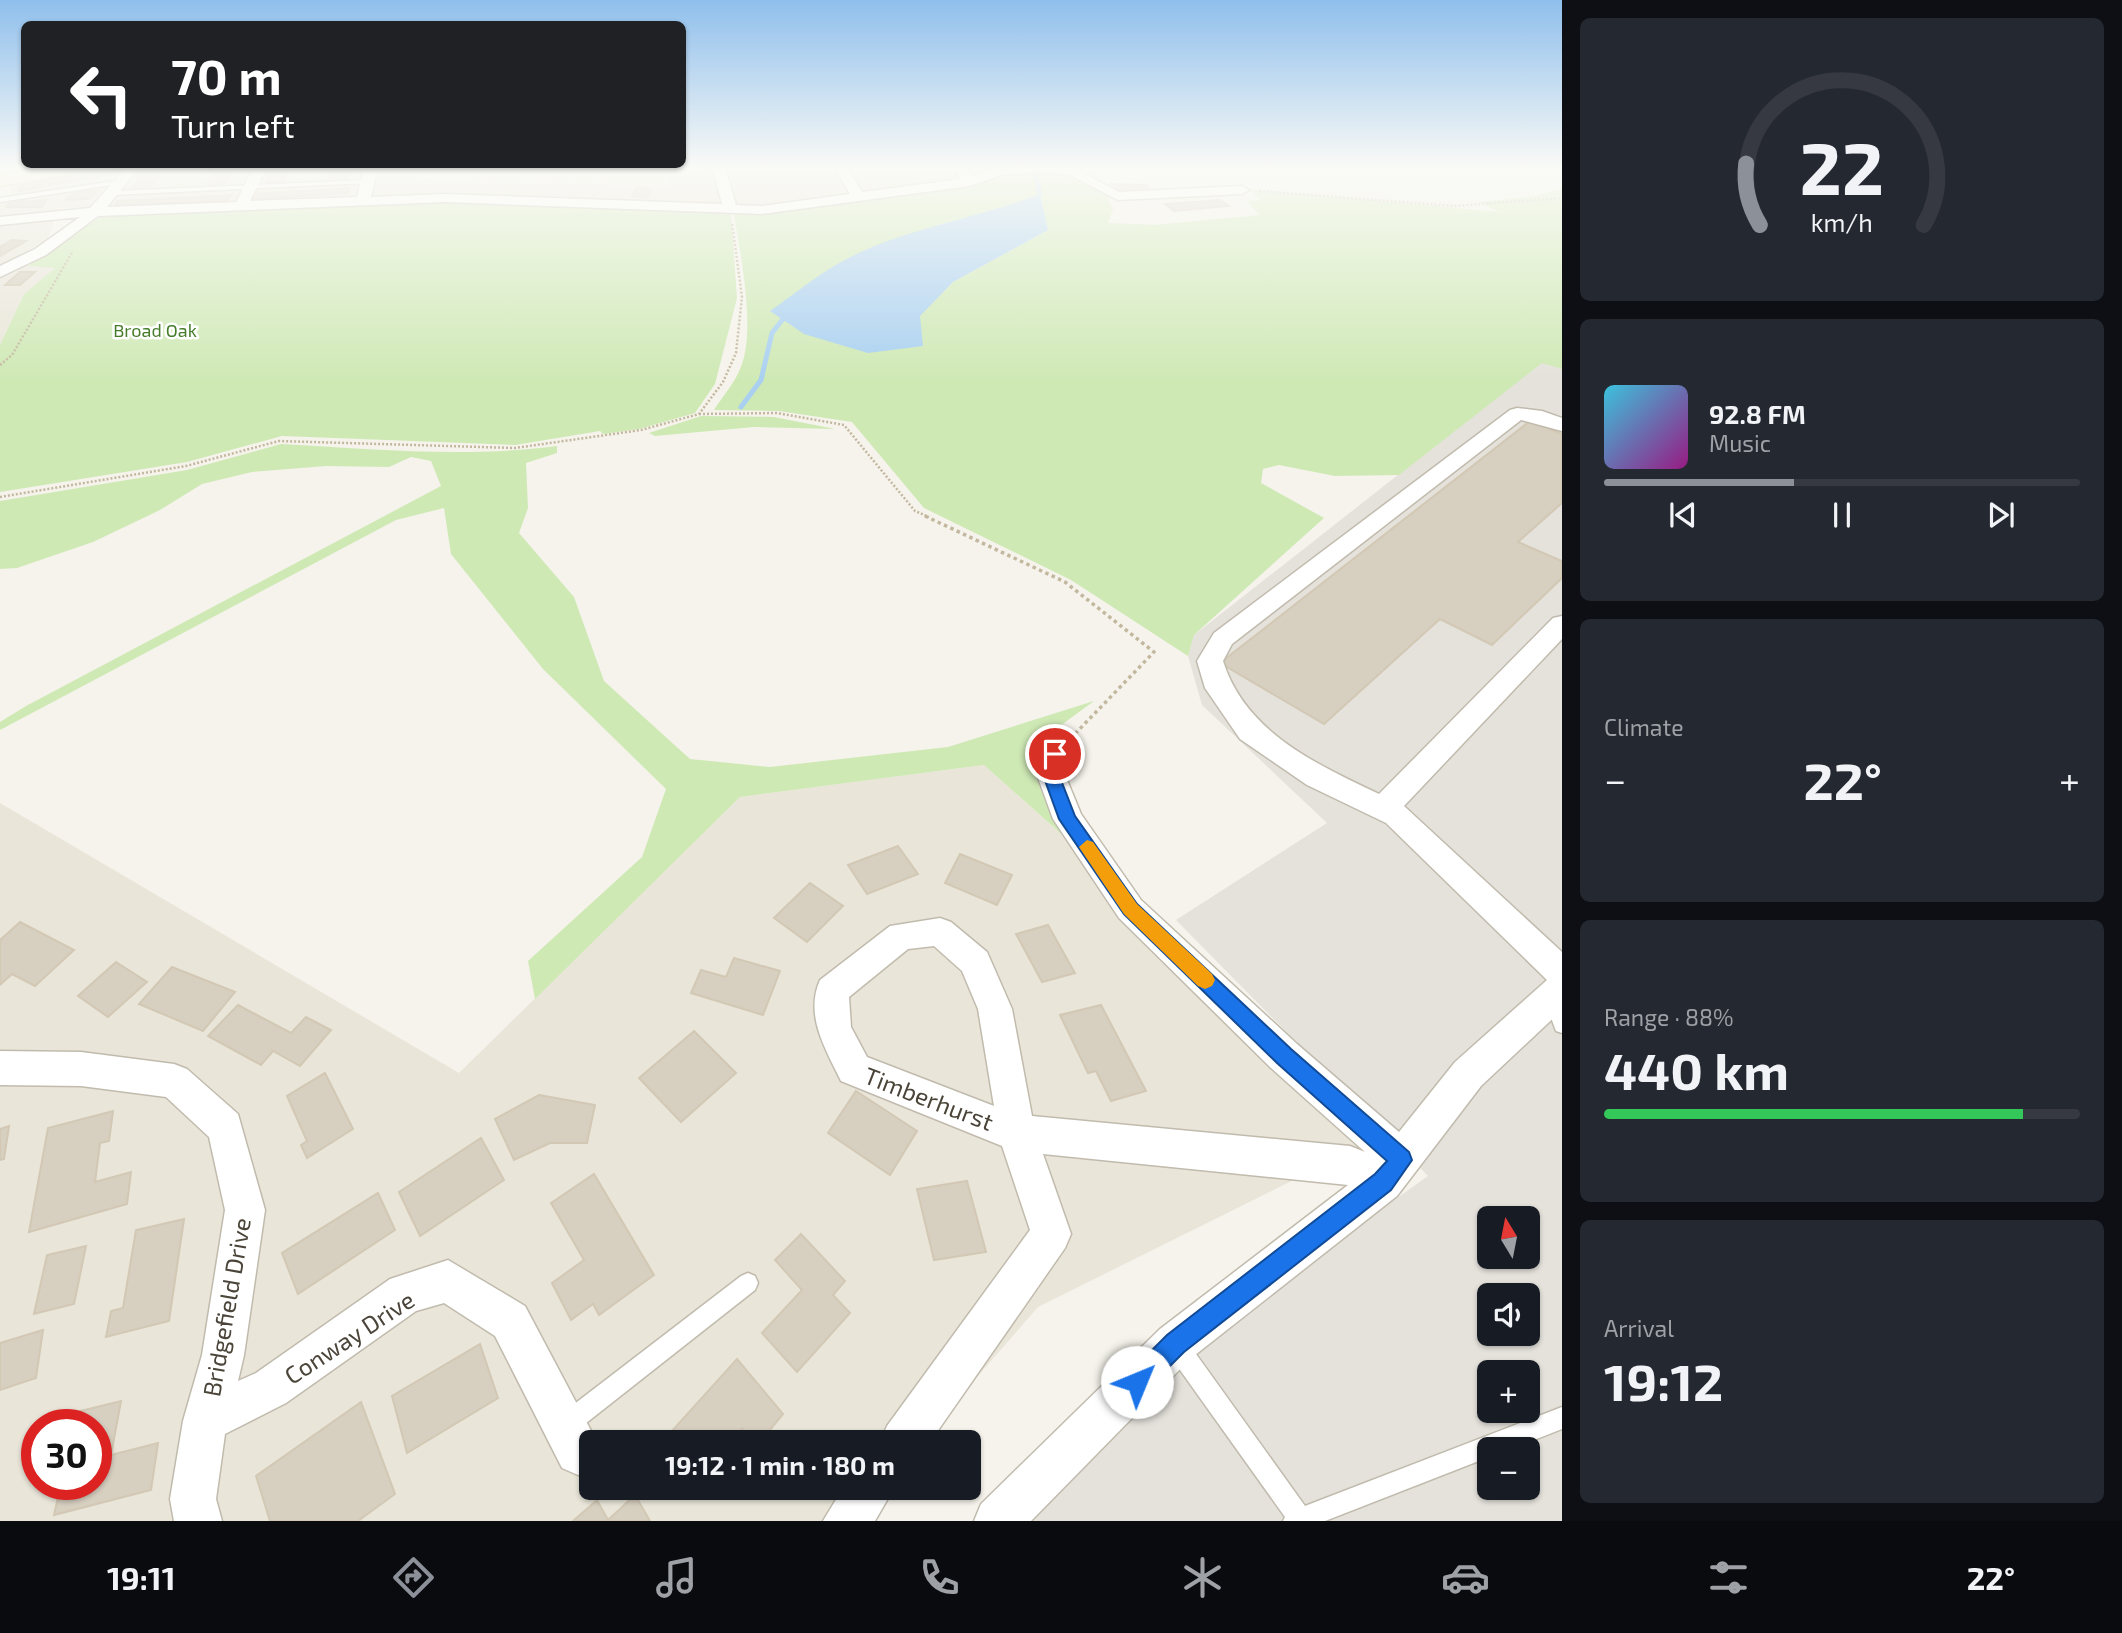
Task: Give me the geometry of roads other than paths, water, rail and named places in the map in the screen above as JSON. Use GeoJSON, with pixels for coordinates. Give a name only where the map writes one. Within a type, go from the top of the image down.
{"type":"FeatureCollection","features":[{"type":"Feature","properties":{"kind":"street"},"geometry":{"type":"LineString","coordinates":[[0,272],[62,238]]}},
{"type":"Feature","properties":{"kind":"street"},"geometry":{"type":"LineString","coordinates":[[998,1521],[1175,1344],[1392,1171],[1468,1074],[1559,996],[1396,815],[1317,777],[1250,732],[1218,688],[1210,661],[1223,639],[1517,414],[1542,417],[1562,425]]}},
{"type":"Feature","properties":{"kind":"street"},"geometry":{"type":"LineString","coordinates":[[1383,809],[1562,624]]}},
{"type":"Feature","properties":{"kind":"street"},"geometry":{"type":"LineString","coordinates":[[1055,754],[1051,775],[1068,819],[1130,909],[1284,1056],[1392,1171]]}},
{"type":"Feature","properties":{"kind":"street","name":"Timberhurst"},"geometry":{"type":"LineString","coordinates":[[912,1430],[1051,1234],[1017,1133],[995,1009],[975,962],[940,932],[901,936],[832,991],[834,1029],[854,1069],[1017,1133],[1392,1171]]}},
{"type":"Feature","properties":{"kind":"street","name":"Bridgefield Drive"},"geometry":{"type":"LineString","coordinates":[[0,1068],[81,1069],[174,1081],[225,1127],[245,1210],[223,1355],[205,1421],[192,1499],[198,1521]]}},
{"type":"Feature","properties":{"kind":"street","name":"Conway Drive"},"geometry":{"type":"LineString","coordinates":[[205,1421],[271,1388],[405,1294],[448,1281],[510,1321],[571,1439]]}},
{"type":"Feature","properties":{"kind":"street"},"geometry":{"type":"LineString","coordinates":[[847,1521],[862,1500]]}},
{"type":"Feature","properties":{"kind":"lane"},"geometry":{"type":"LineString","coordinates":[[571,1439],[748,1283]]}},
{"type":"Feature","properties":{"kind":"lane"},"geometry":{"type":"LineString","coordinates":[[1175,1344],[1298,1520],[1562,1418]]}},
{"type":"Feature","properties":{"kind":"water"},"geometry":{"type":"Polygon","coordinates":[[[897,238],[1033,238],[953,282],[920,316],[923,346],[868,353],[804,334],[770,311],[841,262],[897,238]]]}},
{"type":"Feature","properties":{"kind":"waterway"},"geometry":{"type":"LineString","coordinates":[[741,407],[761,380],[772,333],[783,319]]}},
{"type":"Feature","properties":{"kind":"park label","name":"Broad Oak"},"geometry":{"type":"Point","coordinates":[155,330]}}]}
